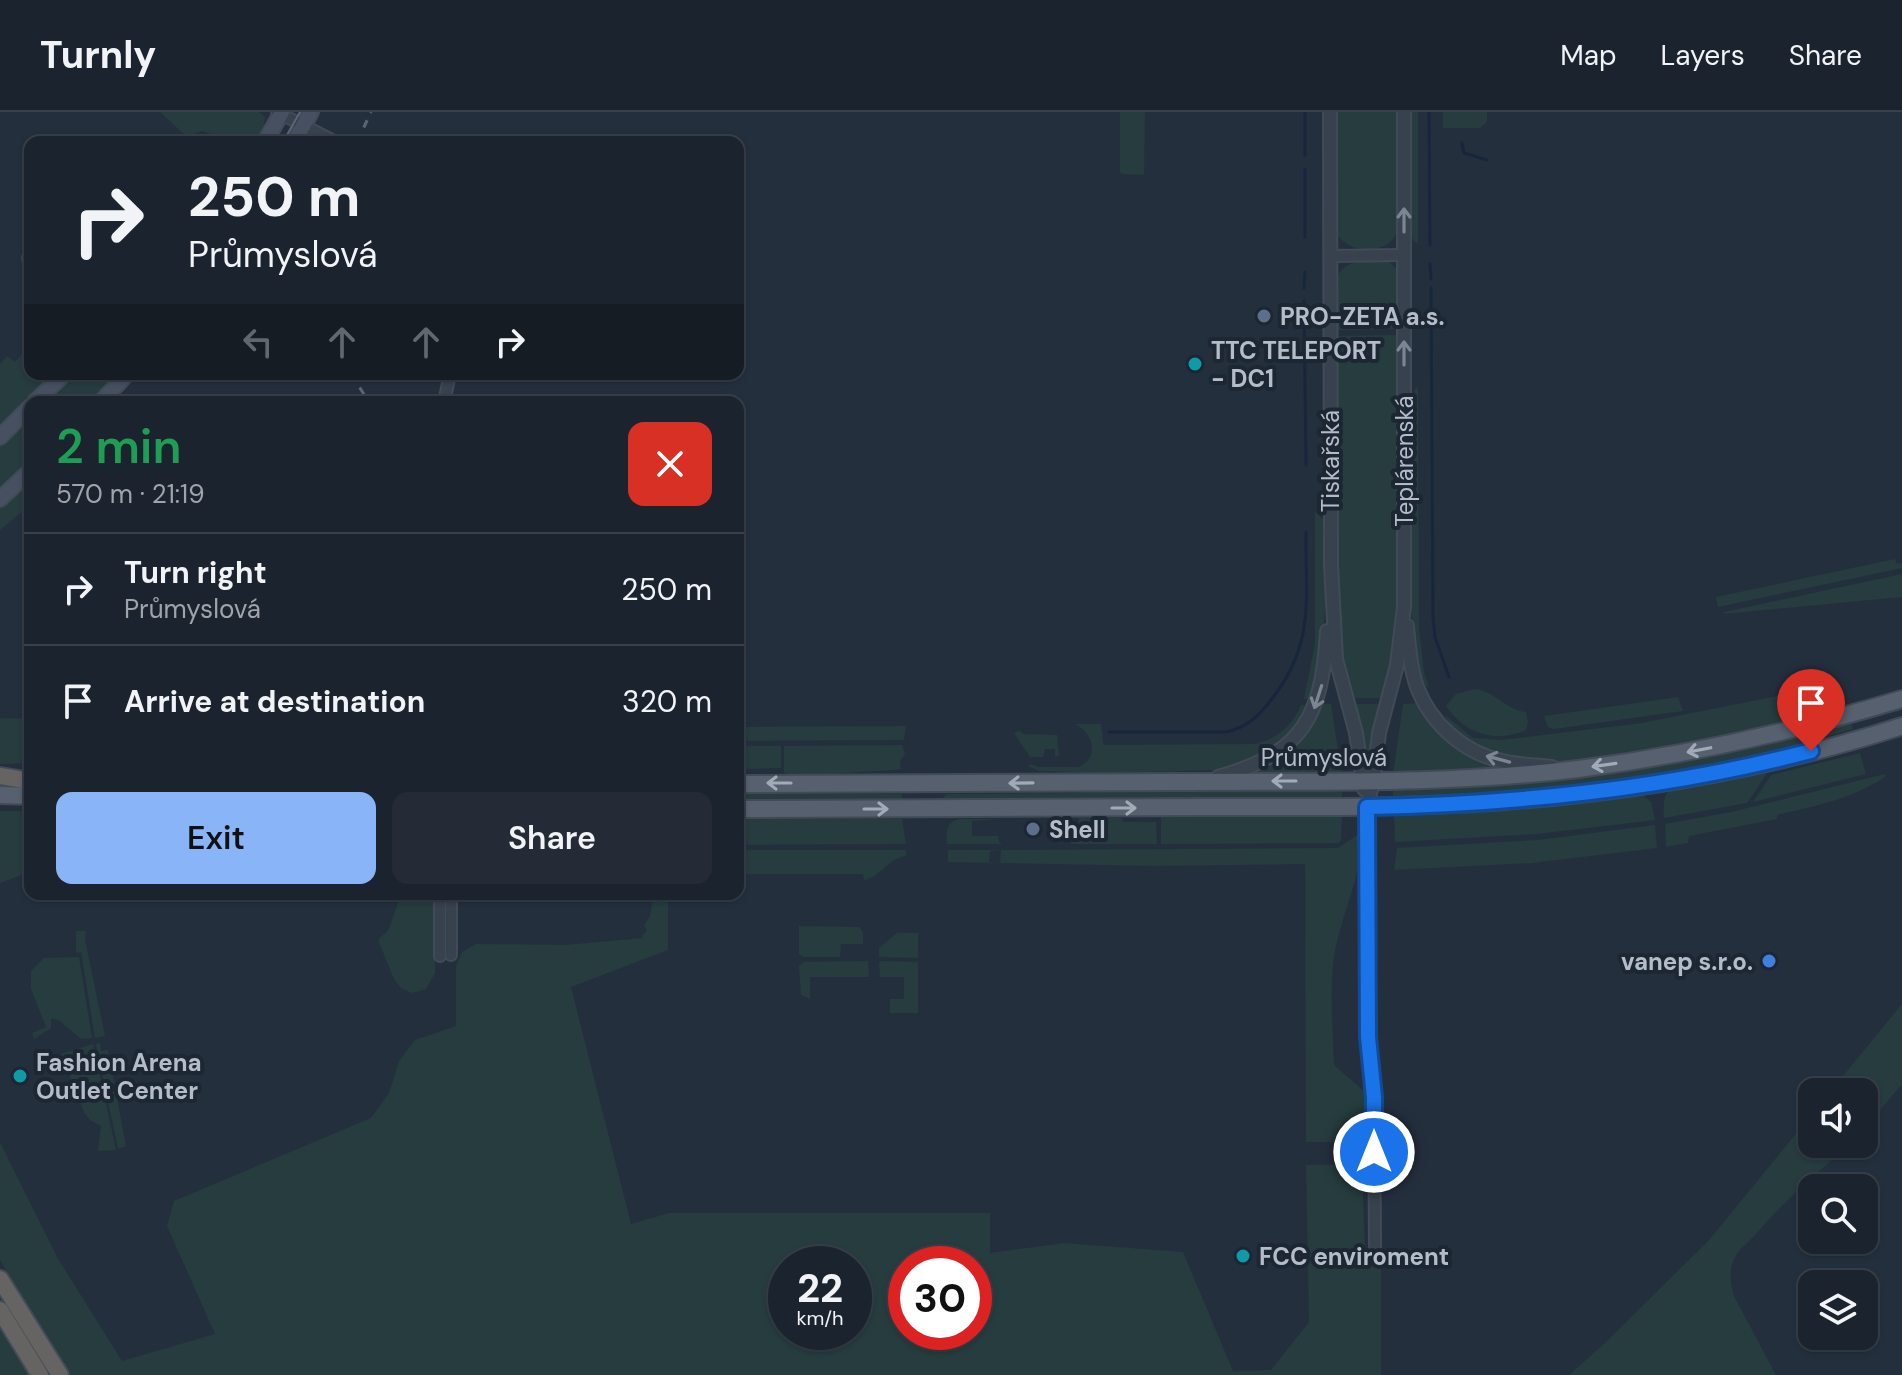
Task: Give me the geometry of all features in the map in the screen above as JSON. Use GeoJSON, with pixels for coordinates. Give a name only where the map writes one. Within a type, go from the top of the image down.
{"type":"FeatureCollection","features":[{"type":"Feature","properties":{"kind":"highway"},"geometry":{"type":"LineString","coordinates":[[0,778],[24,780]]}},
{"type":"Feature","properties":{"kind":"highway"},"geometry":{"type":"LineString","coordinates":[[0,1279],[60,1375]]}},
{"type":"Feature","properties":{"kind":"highway"},"geometry":{"type":"LineString","coordinates":[[0,1310],[40,1375]]}},
{"type":"Feature","properties":{"kind":"main road"},"geometry":{"type":"LineString","coordinates":[[268,136],[280,113]]}},
{"type":"Feature","properties":{"kind":"main road"},"geometry":{"type":"LineString","coordinates":[[297,136],[307,118]]}},
{"type":"Feature","properties":{"kind":"main road"},"geometry":{"type":"LineString","coordinates":[[41,396],[58,380]]}},
{"type":"Feature","properties":{"kind":"main road"},"geometry":{"type":"LineString","coordinates":[[107,396],[121,380]]}},
{"type":"Feature","properties":{"kind":"main road"},"geometry":{"type":"LineString","coordinates":[[0,437],[24,413]]}},
{"type":"Feature","properties":{"kind":"main road"},"geometry":{"type":"LineString","coordinates":[[0,499],[24,477]]}},
{"type":"Feature","properties":{"kind":"main road","name":"Průmyslová"},"geometry":{"type":"LineString","coordinates":[[744,784],[1460,779],[1575,769],[1667,756],[1765,736],[1902,699]]}},
{"type":"Feature","properties":{"kind":"main road","name":"Průmyslová"},"geometry":{"type":"LineString","coordinates":[[744,809],[1367,807],[1503,801],[1655,784],[1794,755],[1902,726]]}},
{"type":"Feature","properties":{"kind":"main road"},"geometry":{"type":"LineString","coordinates":[[0,795],[24,796]]}},
{"type":"Feature","properties":{"kind":"street","name":"Tiskařská"},"geometry":{"type":"LineString","coordinates":[[1330,112],[1331,564],[1336,659],[1368,781]]}},
{"type":"Feature","properties":{"kind":"street","name":"Teplárenská"},"geometry":{"type":"LineString","coordinates":[[1367,807],[1368,781],[1397,665],[1404,607],[1404,112]]}},
{"type":"Feature","properties":{"kind":"street"},"geometry":{"type":"LineString","coordinates":[[280,113],[307,118],[329,136]]}},
{"type":"Feature","properties":{"kind":"street"},"geometry":{"type":"LineString","coordinates":[[1330,256],[1404,255]]}},
{"type":"Feature","properties":{"kind":"street"},"geometry":{"type":"LineString","coordinates":[[1204,782],[1251,768],[1270,757],[1294,737],[1314,711],[1325,668],[1331,564]]}},
{"type":"Feature","properties":{"kind":"street"},"geometry":{"type":"LineString","coordinates":[[1404,607],[1417,687],[1428,709],[1447,732],[1471,750],[1500,761],[1575,769]]}},
{"type":"Feature","properties":{"kind":"street"},"geometry":{"type":"LineString","coordinates":[[1367,807],[1368,1037],[1374,1097],[1375,1246]]}},
{"type":"Feature","properties":{"kind":"street"},"geometry":{"type":"LineString","coordinates":[[440,900],[445,956],[450,900]]}},
{"type":"Feature","properties":{"kind":"green space"},"geometry":{"type":"Polygon","coordinates":[[[160,112],[259,112],[265,117],[262,136],[214,136],[202,131],[186,136],[160,112]]]}},
{"type":"Feature","properties":{"kind":"green space"},"geometry":{"type":"Polygon","coordinates":[[[1120,112],[1145,112],[1144,175],[1120,172],[1120,112]]]}},
{"type":"Feature","properties":{"kind":"green space"},"geometry":{"type":"Polygon","coordinates":[[[1335,112],[1398,112],[1398,227],[1395,236],[1381,247],[1361,249],[1343,241],[1337,234],[1335,112]]]}},
{"type":"Feature","properties":{"kind":"green space"},"geometry":{"type":"Polygon","coordinates":[[[1409,112],[1418,112],[1418,244],[1413,240],[1409,227],[1409,112]]]}},
{"type":"Feature","properties":{"kind":"green space"},"geometry":{"type":"Polygon","coordinates":[[[1443,112],[1487,112],[1487,122],[1480,128],[1443,128],[1443,112]]]}},
{"type":"Feature","properties":{"kind":"green space"},"geometry":{"type":"Polygon","coordinates":[[[1358,262],[1389,262],[1398,270],[1399,329],[1335,330],[1336,279],[1340,272],[1358,262]]]}},
{"type":"Feature","properties":{"kind":"green space"},"geometry":{"type":"Polygon","coordinates":[[[1399,335],[1400,563],[1392,653],[1385,698],[1351,698],[1341,662],[1336,584],[1336,336],[1399,335]]]}},
{"type":"Feature","properties":{"kind":"green space"},"geometry":{"type":"Polygon","coordinates":[[[24,352],[24,380],[51,380],[35,396],[24,396],[24,407],[0,431],[0,364],[7,356],[15,362],[24,352]]]}},
{"type":"Feature","properties":{"kind":"green space"},"geometry":{"type":"Polygon","coordinates":[[[67,380],[114,380],[99,396],[50,396],[67,380]]]}},
{"type":"Feature","properties":{"kind":"green space"},"geometry":{"type":"Polygon","coordinates":[[[1418,388],[1419,628],[1429,688],[1421,683],[1411,601],[1410,453],[1413,405],[1415,389],[1418,388]]]}},
{"type":"Feature","properties":{"kind":"green space"},"geometry":{"type":"Polygon","coordinates":[[[24,422],[24,469],[0,491],[0,446],[24,422]]]}},
{"type":"Feature","properties":{"kind":"green space"},"geometry":{"type":"Polygon","coordinates":[[[24,486],[24,510],[0,530],[0,508],[24,486]]]}},
{"type":"Feature","properties":{"kind":"green space"},"geometry":{"type":"Polygon","coordinates":[[[1315,511],[1324,521],[1325,610],[1314,699],[1304,699],[1315,644],[1315,511]]]}},
{"type":"Feature","properties":{"kind":"green space"},"geometry":{"type":"Polygon","coordinates":[[[1895,559],[1897,564],[1902,563],[1902,568],[1718,607],[1716,597],[1895,559]]]}},
{"type":"Feature","properties":{"kind":"green space"},"geometry":{"type":"Polygon","coordinates":[[[1902,574],[1902,597],[1723,614],[1724,612],[1902,574]]]}},
{"type":"Feature","properties":{"kind":"green space"},"geometry":{"type":"Polygon","coordinates":[[[1474,689],[1526,712],[1526,730],[1492,736],[1462,723],[1446,706],[1456,694],[1474,689]]]}},
{"type":"Feature","properties":{"kind":"green space"},"geometry":{"type":"Polygon","coordinates":[[[1783,695],[1789,720],[1771,729],[1663,751],[1584,760],[1546,761],[1511,757],[1480,747],[1458,735],[1445,715],[1473,738],[1502,740],[1642,723],[1783,695]]]}},
{"type":"Feature","properties":{"kind":"green space"},"geometry":{"type":"Polygon","coordinates":[[[1678,697],[1683,711],[1554,729],[1548,727],[1544,716],[1678,697]]]}},
{"type":"Feature","properties":{"kind":"green space"},"geometry":{"type":"Polygon","coordinates":[[[1421,703],[1428,716],[1501,768],[1393,775],[1403,704],[1421,703]]]}},
{"type":"Feature","properties":{"kind":"green space"},"geometry":{"type":"Polygon","coordinates":[[[1322,704],[1331,704],[1342,776],[1248,774],[1291,745],[1308,727],[1322,704]]]}},
{"type":"Feature","properties":{"kind":"green space"},"geometry":{"type":"Polygon","coordinates":[[[1353,704],[1383,704],[1368,776],[1353,704]]]}},
{"type":"Feature","properties":{"kind":"green space"},"geometry":{"type":"Polygon","coordinates":[[[1301,705],[1311,705],[1299,725],[1271,751],[1224,770],[1106,773],[1039,771],[1028,766],[1079,767],[1086,762],[1092,744],[1086,733],[1075,724],[1101,724],[1105,745],[1255,744],[1283,730],[1294,719],[1301,705]]]}},
{"type":"Feature","properties":{"kind":"green space"},"geometry":{"type":"Polygon","coordinates":[[[0,718],[24,719],[24,763],[0,764],[0,718]]]}},
{"type":"Feature","properties":{"kind":"green space"},"geometry":{"type":"Polygon","coordinates":[[[1850,720],[1853,729],[1724,765],[1589,787],[1393,801],[1393,787],[1476,784],[1850,720]]]}},
{"type":"Feature","properties":{"kind":"green space"},"geometry":{"type":"Polygon","coordinates":[[[906,726],[904,740],[744,741],[744,727],[906,726]]]}},
{"type":"Feature","properties":{"kind":"green space"},"geometry":{"type":"Polygon","coordinates":[[[1019,731],[1024,734],[1057,735],[1059,756],[1055,756],[1055,749],[1045,749],[1043,757],[1030,757],[1014,733],[1019,731]]]}},
{"type":"Feature","properties":{"kind":"green space"},"geometry":{"type":"Polygon","coordinates":[[[902,745],[905,754],[900,761],[901,769],[810,776],[784,773],[784,746],[902,745]]]}},
{"type":"Feature","properties":{"kind":"green space"},"geometry":{"type":"Polygon","coordinates":[[[744,746],[781,746],[781,768],[745,769],[744,746]]]}},
{"type":"Feature","properties":{"kind":"green space"},"geometry":{"type":"Polygon","coordinates":[[[1860,753],[1866,774],[1753,802],[1771,775],[1860,753]]]}},
{"type":"Feature","properties":{"kind":"green space"},"geometry":{"type":"Polygon","coordinates":[[[1768,772],[1747,803],[1664,818],[1665,798],[1672,788],[1704,779],[1768,772]]]}},
{"type":"Feature","properties":{"kind":"green space"},"geometry":{"type":"Polygon","coordinates":[[[1885,774],[1872,785],[1833,801],[1777,815],[1777,819],[1689,836],[1688,843],[1666,847],[1665,824],[1731,812],[1885,774]]]}},
{"type":"Feature","properties":{"kind":"green space"},"geometry":{"type":"Polygon","coordinates":[[[1342,787],[1342,797],[1246,797],[1198,802],[942,799],[946,794],[1079,793],[1123,788],[1342,787]]]}},
{"type":"Feature","properties":{"kind":"green space"},"geometry":{"type":"Polygon","coordinates":[[[1640,793],[1651,802],[1655,820],[1537,834],[1395,842],[1394,812],[1640,793]]]}},
{"type":"Feature","properties":{"kind":"green space"},"geometry":{"type":"Polygon","coordinates":[[[744,794],[902,794],[902,803],[744,803],[744,794]]]}},
{"type":"Feature","properties":{"kind":"green space"},"geometry":{"type":"Polygon","coordinates":[[[0,811],[24,811],[24,874],[0,883],[0,811]]]}},
{"type":"Feature","properties":{"kind":"green space"},"geometry":{"type":"Polygon","coordinates":[[[1342,812],[1339,843],[1161,844],[1161,817],[1177,813],[1342,812]]]}},
{"type":"Feature","properties":{"kind":"green space"},"geometry":{"type":"Polygon","coordinates":[[[1079,818],[1156,822],[1157,844],[1071,844],[1079,818]]]}},
{"type":"Feature","properties":{"kind":"green space"},"geometry":{"type":"Polygon","coordinates":[[[744,819],[902,819],[906,844],[744,845],[744,819]]]}},
{"type":"Feature","properties":{"kind":"green space"},"geometry":{"type":"Polygon","coordinates":[[[960,819],[998,819],[972,821],[972,836],[998,836],[1002,844],[947,844],[949,825],[960,819]]]}},
{"type":"Feature","properties":{"kind":"green space"},"geometry":{"type":"Polygon","coordinates":[[[1655,825],[1657,848],[1532,863],[1394,870],[1397,848],[1538,840],[1655,825]]]}},
{"type":"Feature","properties":{"kind":"green space"},"geometry":{"type":"Polygon","coordinates":[[[1362,832],[1359,865],[1336,948],[1332,989],[1334,1065],[1365,1092],[1369,1128],[1366,1136],[1354,1142],[1306,1142],[1305,864],[1154,866],[948,862],[948,850],[1000,850],[990,851],[989,862],[1000,863],[1001,850],[1338,848],[1362,832]]]}},
{"type":"Feature","properties":{"kind":"green space"},"geometry":{"type":"Polygon","coordinates":[[[744,850],[906,850],[906,856],[894,860],[870,878],[864,880],[863,874],[744,874],[744,850]]]}},
{"type":"Feature","properties":{"kind":"green space"},"geometry":{"type":"Polygon","coordinates":[[[399,900],[434,900],[435,973],[426,989],[412,993],[401,988],[394,979],[378,940],[389,929],[399,900]]]}},
{"type":"Feature","properties":{"kind":"green space"},"geometry":{"type":"Polygon","coordinates":[[[653,900],[668,900],[668,950],[571,987],[631,1224],[669,1213],[990,1213],[990,1246],[888,1246],[888,1350],[992,1350],[992,1253],[1064,1243],[1183,1252],[1233,1371],[1271,1370],[1309,1322],[1306,1165],[1362,1164],[1365,1250],[1381,1263],[1381,1375],[70,1375],[0,1260],[0,1142],[57,1257],[122,1361],[215,1334],[167,1226],[174,1201],[371,1118],[389,1093],[399,1061],[415,1040],[456,1026],[456,966],[462,952],[476,944],[565,945],[643,938],[647,931],[644,925],[650,916],[653,900]]]}},
{"type":"Feature","properties":{"kind":"green space"},"geometry":{"type":"Polygon","coordinates":[[[799,926],[859,927],[863,932],[863,944],[841,944],[840,957],[803,957],[799,954],[799,926]]]}},
{"type":"Feature","properties":{"kind":"green space"},"geometry":{"type":"Polygon","coordinates":[[[76,931],[86,931],[85,940],[105,1036],[95,1038],[81,952],[76,953],[76,931]]]}},
{"type":"Feature","properties":{"kind":"green space"},"geometry":{"type":"Polygon","coordinates":[[[897,933],[918,933],[918,958],[879,957],[879,948],[897,933]]]}},
{"type":"Feature","properties":{"kind":"green space"},"geometry":{"type":"Polygon","coordinates":[[[79,957],[92,1038],[81,1039],[60,1021],[51,1018],[51,1028],[34,1039],[32,1033],[46,1027],[31,989],[31,971],[44,958],[79,957]]]}},
{"type":"Feature","properties":{"kind":"green space"},"geometry":{"type":"Polygon","coordinates":[[[868,961],[869,977],[810,977],[810,999],[801,995],[799,966],[803,962],[868,961]]]}},
{"type":"Feature","properties":{"kind":"green space"},"geometry":{"type":"Polygon","coordinates":[[[881,961],[918,962],[918,1013],[890,1013],[890,999],[904,999],[904,977],[880,977],[881,961]]]}},
{"type":"Feature","properties":{"kind":"green space"},"geometry":{"type":"Polygon","coordinates":[[[1902,1004],[1902,1084],[1878,1112],[1878,1078],[1841,1078],[1902,1004]]]}},
{"type":"Feature","properties":{"kind":"green space"},"geometry":{"type":"Polygon","coordinates":[[[100,1043],[101,1051],[108,1050],[126,1146],[118,1149],[96,1044],[100,1043]]]}},
{"type":"Feature","properties":{"kind":"green space"},"geometry":{"type":"Polygon","coordinates":[[[93,1044],[116,1150],[98,1151],[101,1126],[84,1112],[61,1054],[93,1044]]]}},
{"type":"Feature","properties":{"kind":"green space"},"geometry":{"type":"Polygon","coordinates":[[[1798,1131],[1798,1158],[1834,1158],[1815,1174],[1798,1174],[1798,1191],[1739,1251],[1731,1270],[1734,1296],[1776,1375],[1569,1375],[1605,1343],[1710,1239],[1798,1131]]]}},
{"type":"Feature","properties":{"kind":"green space"},"geometry":{"type":"Polygon","coordinates":[[[0,1329],[29,1375],[0,1375],[0,1329]]]}},
{"type":"Feature","properties":{"kind":"waterway"},"geometry":{"type":"LineString","coordinates":[[1305,112],[1305,155]]}},
{"type":"Feature","properties":{"kind":"waterway"},"geometry":{"type":"LineString","coordinates":[[1429,112],[1430,245]]}},
{"type":"Feature","properties":{"kind":"waterway"},"geometry":{"type":"LineString","coordinates":[[1462,143],[1464,153],[1487,160]]}},
{"type":"Feature","properties":{"kind":"waterway"},"geometry":{"type":"LineString","coordinates":[[1305,169],[1305,237]]}},
{"type":"Feature","properties":{"kind":"waterway"},"geometry":{"type":"LineString","coordinates":[[1430,264],[1431,279]]}},
{"type":"Feature","properties":{"kind":"waterway"},"geometry":{"type":"LineString","coordinates":[[1304,288],[1305,272]]}},
{"type":"Feature","properties":{"kind":"waterway"},"geometry":{"type":"LineString","coordinates":[[1431,288],[1433,616],[1435,637],[1449,677]]}},
{"type":"Feature","properties":{"kind":"waterway"},"geometry":{"type":"LineString","coordinates":[[1304,301],[1306,465]]}},
{"type":"Feature","properties":{"kind":"waterway"},"geometry":{"type":"LineString","coordinates":[[1109,732],[1226,732],[1246,724],[1262,711],[1285,679],[1302,640],[1306,600],[1306,532]]}},
{"type":"Feature","properties":{"kind":"tram line"},"geometry":{"type":"LineString","coordinates":[[286,136],[300,112]]}},
{"type":"Feature","properties":{"kind":"tram line"},"geometry":{"type":"LineString","coordinates":[[24,248],[24,269]]}},
{"type":"Feature","properties":{"kind":"railway"},"geometry":{"type":"LineString","coordinates":[[360,136],[371,112]]}},
{"type":"Feature","properties":{"kind":"railway"},"geometry":{"type":"LineString","coordinates":[[355,380],[365,396]]}},
{"type":"Feature","properties":{"kind":"place","name":"PRO-ZETA a.s."},"geometry":{"type":"Point","coordinates":[1264,316]}},
{"type":"Feature","properties":{"kind":"place","name":"TTC TELEPORT - DC1"},"geometry":{"type":"Point","coordinates":[1195,364]}},
{"type":"Feature","properties":{"kind":"place","name":"Shell"},"geometry":{"type":"Point","coordinates":[1033,829]}},
{"type":"Feature","properties":{"kind":"place","name":"vanep s.r.o."},"geometry":{"type":"Point","coordinates":[1769,961]}},
{"type":"Feature","properties":{"kind":"place","name":"Fashion Arena Outlet Center"},"geometry":{"type":"Point","coordinates":[20,1076]}},
{"type":"Feature","properties":{"kind":"place","name":"FCC enviroment"},"geometry":{"type":"Point","coordinates":[1243,1256]}},
{"type":"Feature","properties":{"kind":"route"},"geometry":{"type":"LineString","coordinates":[[1374,1152],[1374,1097],[1368,1037],[1367,807],[1503,801],[1602,791],[1655,784],[1811,751]]}}]}
